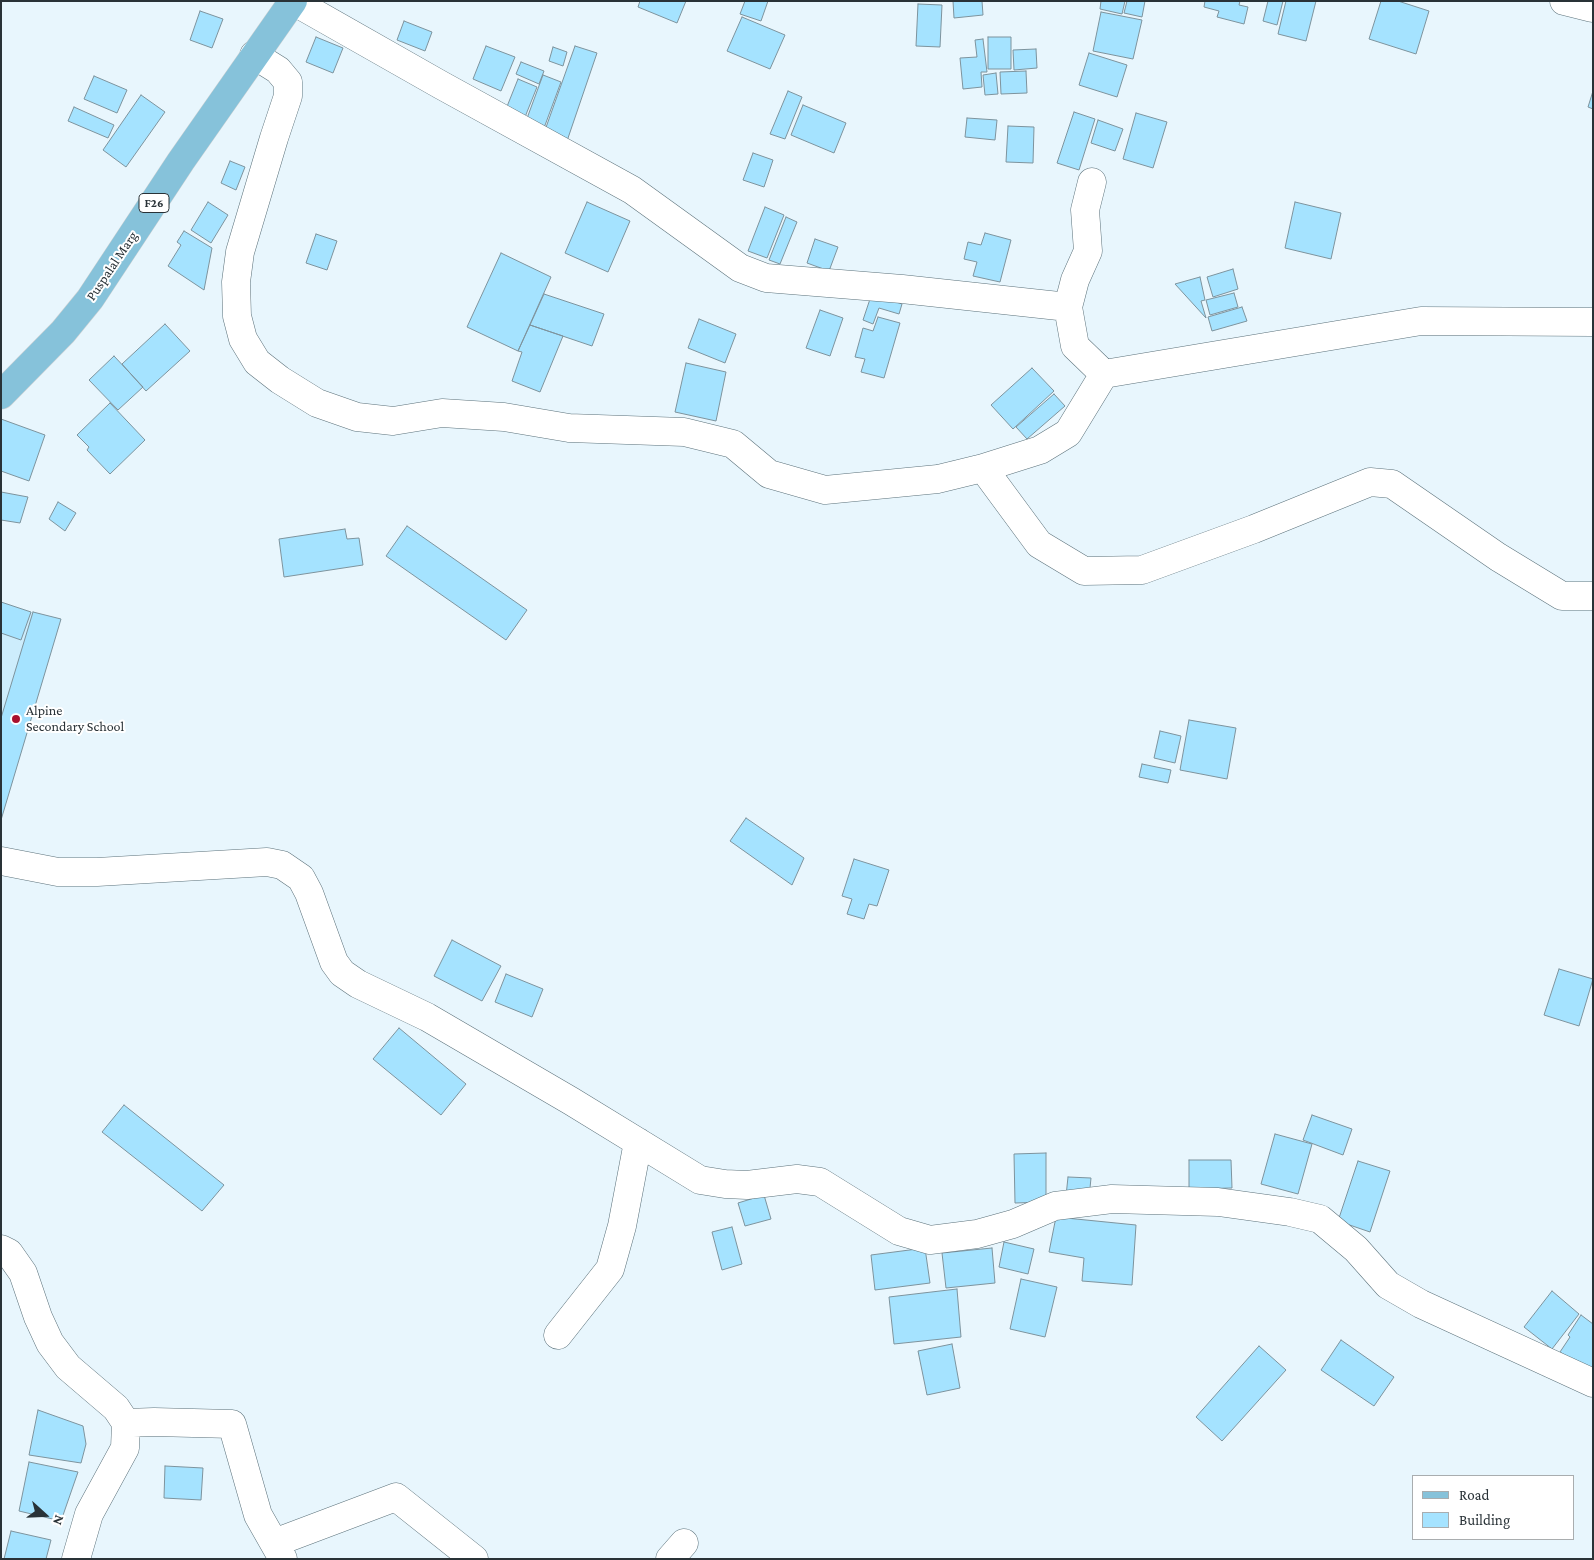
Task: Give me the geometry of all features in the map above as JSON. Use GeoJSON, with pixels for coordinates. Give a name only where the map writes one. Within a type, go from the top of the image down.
{"type":"FeatureCollection","features":[{"type":"Feature","properties":{"kind":"main road","name":"Puspalal Marg"},"geometry":{"type":"LineString","coordinates":[[1,395],[62,332],[90,299],[181,161],[293,1]]}},
{"type":"Feature","properties":{"kind":"street"},"geometry":{"type":"LineString","coordinates":[[293,1],[632,190],[740,268],[766,278],[902,289],[1068,307]]}},
{"type":"Feature","properties":{"kind":"street"},"geometry":{"type":"LineString","coordinates":[[1564,1],[1592,8]]}},
{"type":"Feature","properties":{"kind":"street"},"geometry":{"type":"LineString","coordinates":[[254,55],[278,70],[288,82],[288,96],[240,252],[236,282],[237,316],[243,339],[257,362],[280,380],[317,403],[357,417],[393,421],[442,413],[504,417],[569,428],[684,432],[733,444],[770,474],[825,490],[938,479],[983,468],[1040,450],[1068,433],[1104,374],[1422,321],[1593,322]]}},
{"type":"Feature","properties":{"kind":"street"},"geometry":{"type":"LineString","coordinates":[[1092,182],[1085,210],[1088,251],[1075,280],[1068,307],[1076,346],[1104,374]]}},
{"type":"Feature","properties":{"kind":"street"},"geometry":{"type":"LineString","coordinates":[[983,468],[1038,544],[1084,571],[1142,570],[1370,482],[1392,484],[1498,557],[1562,596],[1593,596]]}},
{"type":"Feature","properties":{"kind":"street"},"geometry":{"type":"LineString","coordinates":[[1,861],[58,872],[97,872],[267,862],[282,865],[301,878],[309,893],[334,962],[342,973],[358,984],[427,1017],[700,1180],[747,1185],[797,1179],[820,1182],[899,1232],[930,1240],[977,1234],[1013,1224],[1055,1206],[1112,1199],[1218,1202],[1290,1212],[1320,1219],[1356,1249],[1388,1285],[1422,1304],[1593,1383]]}},
{"type":"Feature","properties":{"kind":"street"},"geometry":{"type":"LineString","coordinates":[[558,1335],[610,1269],[622,1226],[638,1142]]}},
{"type":"Feature","properties":{"kind":"street"},"geometry":{"type":"LineString","coordinates":[[1,1249],[9,1254],[24,1273],[38,1317],[50,1342],[68,1367],[116,1408],[126,1423],[125,1448],[89,1514],[76,1559]]}},
{"type":"Feature","properties":{"kind":"street"},"geometry":{"type":"LineString","coordinates":[[126,1423],[232,1424],[258,1515],[279,1551],[396,1497],[474,1559]]}},
{"type":"Feature","properties":{"kind":"shaded area","name":"Alpine Secondary School"},"geometry":{"type":"Polygon","coordinates":[[[1,602],[61,619],[1,820],[1,602]]]}},
{"type":"Feature","properties":{"kind":"building"},"geometry":{"type":"Polygon","coordinates":[[[640,1],[686,1],[677,23],[638,7],[640,1]]]}},
{"type":"Feature","properties":{"kind":"building"},"geometry":{"type":"Polygon","coordinates":[[[745,1],[768,1],[761,21],[740,14],[745,1]]]}},
{"type":"Feature","properties":{"kind":"building"},"geometry":{"type":"Polygon","coordinates":[[[953,1],[982,1],[983,15],[954,18],[953,1]]]}},
{"type":"Feature","properties":{"kind":"building"},"geometry":{"type":"Polygon","coordinates":[[[1101,1],[1125,1],[1122,14],[1100,9],[1101,1]]]}},
{"type":"Feature","properties":{"kind":"building"},"geometry":{"type":"Polygon","coordinates":[[[1127,1],[1145,1],[1142,17],[1124,13],[1127,1]]]}},
{"type":"Feature","properties":{"kind":"building"},"geometry":{"type":"Polygon","coordinates":[[[1205,1],[1240,1],[1239,5],[1248,7],[1244,24],[1217,17],[1219,11],[1204,7],[1205,1]]]}},
{"type":"Feature","properties":{"kind":"building"},"geometry":{"type":"Polygon","coordinates":[[[1268,1],[1283,1],[1277,25],[1263,21],[1268,1]]]}},
{"type":"Feature","properties":{"kind":"building"},"geometry":{"type":"Polygon","coordinates":[[[1286,1],[1316,1],[1306,41],[1278,34],[1286,1]]]}},
{"type":"Feature","properties":{"kind":"building"},"geometry":{"type":"Polygon","coordinates":[[[1381,1],[1398,1],[1429,11],[1416,54],[1369,39],[1381,1]]]}},
{"type":"Feature","properties":{"kind":"building"},"geometry":{"type":"Polygon","coordinates":[[[918,4],[942,5],[940,47],[916,46],[918,4]]]}},
{"type":"Feature","properties":{"kind":"building"},"geometry":{"type":"Polygon","coordinates":[[[200,11],[223,19],[212,48],[190,40],[200,11]]]}},
{"type":"Feature","properties":{"kind":"building"},"geometry":{"type":"Polygon","coordinates":[[[1101,12],[1142,20],[1133,59],[1093,51],[1101,12]]]}},
{"type":"Feature","properties":{"kind":"building"},"geometry":{"type":"Polygon","coordinates":[[[742,17],[785,35],[770,69],[727,51],[742,17]]]}},
{"type":"Feature","properties":{"kind":"building"},"geometry":{"type":"Polygon","coordinates":[[[404,21],[432,32],[425,51],[397,40],[404,21]]]}},
{"type":"Feature","properties":{"kind":"building"},"geometry":{"type":"Polygon","coordinates":[[[316,37],[343,48],[333,73],[306,62],[316,37]]]}},
{"type":"Feature","properties":{"kind":"building"},"geometry":{"type":"Polygon","coordinates":[[[988,37],[1011,37],[1011,69],[988,69],[988,37]]]}},
{"type":"Feature","properties":{"kind":"building"},"geometry":{"type":"Polygon","coordinates":[[[983,39],[987,72],[981,72],[982,87],[963,89],[960,58],[977,57],[975,40],[983,39]]]}},
{"type":"Feature","properties":{"kind":"building"},"geometry":{"type":"Polygon","coordinates":[[[486,46],[515,57],[501,91],[473,79],[486,46]]]}},
{"type":"Feature","properties":{"kind":"building"},"geometry":{"type":"Polygon","coordinates":[[[575,46],[597,53],[567,141],[544,133],[575,46]]]}},
{"type":"Feature","properties":{"kind":"building"},"geometry":{"type":"Polygon","coordinates":[[[553,47],[567,52],[563,66],[549,61],[553,47]]]}},
{"type":"Feature","properties":{"kind":"building"},"geometry":{"type":"Polygon","coordinates":[[[1036,49],[1037,68],[1014,70],[1013,50],[1036,49]]]}},
{"type":"Feature","properties":{"kind":"building"},"geometry":{"type":"Polygon","coordinates":[[[1089,53],[1127,65],[1117,97],[1079,85],[1089,53]]]}},
{"type":"Feature","properties":{"kind":"building"},"geometry":{"type":"Polygon","coordinates":[[[521,62],[544,71],[539,84],[516,74],[521,62]]]}},
{"type":"Feature","properties":{"kind":"building"},"geometry":{"type":"Polygon","coordinates":[[[1026,71],[1027,93],[1001,94],[1000,72],[1026,71]]]}},
{"type":"Feature","properties":{"kind":"building"},"geometry":{"type":"Polygon","coordinates":[[[996,73],[998,94],[985,95],[983,75],[996,73]]]}},
{"type":"Feature","properties":{"kind":"building"},"geometry":{"type":"Polygon","coordinates":[[[543,75],[561,82],[544,128],[526,121],[543,75]]]}},
{"type":"Feature","properties":{"kind":"building"},"geometry":{"type":"Polygon","coordinates":[[[94,76],[127,90],[117,113],[84,99],[94,76]]]}},
{"type":"Feature","properties":{"kind":"building"},"geometry":{"type":"Polygon","coordinates":[[[518,79],[537,87],[525,117],[506,109],[518,79]]]}},
{"type":"Feature","properties":{"kind":"building"},"geometry":{"type":"Polygon","coordinates":[[[788,91],[802,97],[785,139],[770,134],[788,91]]]}},
{"type":"Feature","properties":{"kind":"building"},"geometry":{"type":"Polygon","coordinates":[[[1593,91],[1593,109],[1588,107],[1593,91]]]}},
{"type":"Feature","properties":{"kind":"building"},"geometry":{"type":"Polygon","coordinates":[[[141,95],[165,112],[126,167],[103,150],[141,95]]]}},
{"type":"Feature","properties":{"kind":"building"},"geometry":{"type":"Polygon","coordinates":[[[803,105],[846,123],[834,153],[791,135],[803,105]]]}},
{"type":"Feature","properties":{"kind":"building"},"geometry":{"type":"Polygon","coordinates":[[[74,107],[114,125],[108,138],[68,121],[74,107]]]}},
{"type":"Feature","properties":{"kind":"building"},"geometry":{"type":"Polygon","coordinates":[[[1074,112],[1095,119],[1079,170],[1057,163],[1074,112]]]}},
{"type":"Feature","properties":{"kind":"building"},"geometry":{"type":"Polygon","coordinates":[[[1136,113],[1167,122],[1153,168],[1123,159],[1136,113]]]}},
{"type":"Feature","properties":{"kind":"building"},"geometry":{"type":"Polygon","coordinates":[[[967,118],[997,120],[995,140],[965,137],[967,118]]]}},
{"type":"Feature","properties":{"kind":"building"},"geometry":{"type":"Polygon","coordinates":[[[1098,120],[1123,129],[1115,151],[1091,143],[1098,120]]]}},
{"type":"Feature","properties":{"kind":"building"},"geometry":{"type":"Polygon","coordinates":[[[1008,126],[1034,127],[1033,163],[1006,162],[1008,126]]]}},
{"type":"Feature","properties":{"kind":"building"},"geometry":{"type":"Polygon","coordinates":[[[753,153],[773,160],[764,187],[743,180],[753,153]]]}},
{"type":"Feature","properties":{"kind":"building"},"geometry":{"type":"Polygon","coordinates":[[[230,161],[245,167],[236,190],[221,183],[230,161]]]}},
{"type":"Feature","properties":{"kind":"building"},"geometry":{"type":"Polygon","coordinates":[[[208,202],[228,215],[211,243],[191,230],[208,202]]]}},
{"type":"Feature","properties":{"kind":"building"},"geometry":{"type":"Polygon","coordinates":[[[587,202],[630,221],[608,272],[565,253],[587,202]]]}},
{"type":"Feature","properties":{"kind":"building"},"geometry":{"type":"Polygon","coordinates":[[[1295,202],[1341,213],[1331,259],[1285,248],[1295,202]]]}},
{"type":"Feature","properties":{"kind":"building"},"geometry":{"type":"Polygon","coordinates":[[[765,207],[784,215],[767,258],[748,251],[765,207]]]}},
{"type":"Feature","properties":{"kind":"building"},"geometry":{"type":"Polygon","coordinates":[[[786,217],[797,222],[780,264],[769,260],[786,217]]]}},
{"type":"Feature","properties":{"kind":"building"},"geometry":{"type":"Polygon","coordinates":[[[184,231],[212,248],[204,290],[168,266],[181,245],[177,242],[184,231]]]}},
{"type":"Feature","properties":{"kind":"building"},"geometry":{"type":"Polygon","coordinates":[[[985,233],[1011,240],[1000,282],[973,276],[977,262],[964,259],[968,242],[981,245],[985,233]]]}},
{"type":"Feature","properties":{"kind":"building"},"geometry":{"type":"Polygon","coordinates":[[[316,234],[337,241],[327,270],[306,263],[316,234]]]}},
{"type":"Feature","properties":{"kind":"building"},"geometry":{"type":"Polygon","coordinates":[[[815,239],[838,247],[829,271],[807,263],[815,239]]]}},
{"type":"Feature","properties":{"kind":"building"},"geometry":{"type":"Polygon","coordinates":[[[501,253],[551,277],[518,351],[467,327],[501,253]]]}},
{"type":"Feature","properties":{"kind":"building"},"geometry":{"type":"Polygon","coordinates":[[[1233,269],[1238,289],[1213,297],[1207,277],[1233,269]]]}},
{"type":"Feature","properties":{"kind":"building"},"geometry":{"type":"Polygon","coordinates":[[[1200,277],[1205,300],[1201,301],[1206,318],[1175,284],[1200,277]]]}},
{"type":"Feature","properties":{"kind":"building"},"geometry":{"type":"Polygon","coordinates":[[[872,293],[902,304],[899,314],[879,308],[873,324],[863,320],[872,293]]]}},
{"type":"Feature","properties":{"kind":"building"},"geometry":{"type":"Polygon","coordinates":[[[1234,293],[1238,307],[1210,315],[1206,300],[1234,293]]]}},
{"type":"Feature","properties":{"kind":"building"},"geometry":{"type":"Polygon","coordinates":[[[544,294],[604,314],[592,346],[530,325],[544,294]]]}},
{"type":"Feature","properties":{"kind":"building"},"geometry":{"type":"Polygon","coordinates":[[[1242,307],[1247,321],[1212,331],[1208,317],[1242,307]]]}},
{"type":"Feature","properties":{"kind":"building"},"geometry":{"type":"Polygon","coordinates":[[[820,310],[843,318],[830,356],[806,348],[820,310]]]}},
{"type":"Feature","properties":{"kind":"building"},"geometry":{"type":"Polygon","coordinates":[[[878,317],[900,323],[884,378],[861,372],[865,359],[855,357],[863,328],[873,331],[878,317]]]}},
{"type":"Feature","properties":{"kind":"building"},"geometry":{"type":"Polygon","coordinates":[[[699,319],[736,334],[725,363],[688,348],[699,319]]]}},
{"type":"Feature","properties":{"kind":"building"},"geometry":{"type":"Polygon","coordinates":[[[165,324],[190,351],[146,391],[122,364],[165,324]]]}},
{"type":"Feature","properties":{"kind":"building"},"geometry":{"type":"Polygon","coordinates":[[[530,325],[563,336],[540,392],[512,381],[522,352],[518,351],[530,325]]]}},
{"type":"Feature","properties":{"kind":"building"},"geometry":{"type":"Polygon","coordinates":[[[114,356],[143,387],[118,410],[89,380],[114,356]]]}},
{"type":"Feature","properties":{"kind":"building"},"geometry":{"type":"Polygon","coordinates":[[[686,363],[726,372],[716,421],[675,412],[686,363]]]}},
{"type":"Feature","properties":{"kind":"building"},"geometry":{"type":"Polygon","coordinates":[[[1032,368],[1054,391],[1013,429],[991,405],[1032,368]]]}},
{"type":"Feature","properties":{"kind":"building"},"geometry":{"type":"Polygon","coordinates":[[[1054,394],[1065,406],[1027,439],[1016,427],[1054,394]]]}},
{"type":"Feature","properties":{"kind":"building"},"geometry":{"type":"Polygon","coordinates":[[[110,403],[145,440],[110,474],[87,450],[89,447],[77,435],[110,403]]]}},
{"type":"Feature","properties":{"kind":"building"},"geometry":{"type":"Polygon","coordinates":[[[1,419],[45,435],[29,481],[1,471],[1,419]]]}},
{"type":"Feature","properties":{"kind":"building"},"geometry":{"type":"Polygon","coordinates":[[[1,492],[28,497],[20,523],[1,520],[1,492]]]}},
{"type":"Feature","properties":{"kind":"building"},"geometry":{"type":"Polygon","coordinates":[[[58,502],[76,513],[65,531],[49,519],[58,502]]]}},
{"type":"Feature","properties":{"kind":"building"},"geometry":{"type":"Polygon","coordinates":[[[407,526],[527,610],[506,640],[386,556],[407,526]]]}},
{"type":"Feature","properties":{"kind":"building"},"geometry":{"type":"Polygon","coordinates":[[[345,529],[347,539],[359,538],[363,565],[284,577],[279,539],[345,529]]]}},
{"type":"Feature","properties":{"kind":"building"},"geometry":{"type":"Polygon","coordinates":[[[1,602],[31,612],[21,640],[1,633],[1,602]]]}},
{"type":"Feature","properties":{"kind":"building","name":"Alpine Secondary School"},"geometry":{"type":"Polygon","coordinates":[[[33,612],[61,619],[1,820],[1,718],[33,612]]]}},
{"type":"Feature","properties":{"kind":"building"},"geometry":{"type":"Polygon","coordinates":[[[1189,720],[1236,728],[1227,779],[1180,770],[1189,720]]]}},
{"type":"Feature","properties":{"kind":"building"},"geometry":{"type":"Polygon","coordinates":[[[1160,731],[1181,736],[1175,763],[1154,758],[1160,731]]]}},
{"type":"Feature","properties":{"kind":"building"},"geometry":{"type":"Polygon","coordinates":[[[1142,764],[1171,770],[1168,783],[1139,777],[1142,764]]]}},
{"type":"Feature","properties":{"kind":"building"},"geometry":{"type":"Polygon","coordinates":[[[746,818],[804,858],[792,885],[730,841],[746,818]]]}},
{"type":"Feature","properties":{"kind":"building"},"geometry":{"type":"Polygon","coordinates":[[[854,859],[889,870],[877,906],[869,904],[864,919],[847,914],[852,899],[842,896],[854,859]]]}},
{"type":"Feature","properties":{"kind":"building"},"geometry":{"type":"Polygon","coordinates":[[[452,940],[501,966],[482,1001],[434,976],[452,940]]]}},
{"type":"Feature","properties":{"kind":"building"},"geometry":{"type":"Polygon","coordinates":[[[1559,969],[1593,979],[1579,1026],[1544,1015],[1559,969]]]}},
{"type":"Feature","properties":{"kind":"building"},"geometry":{"type":"Polygon","coordinates":[[[506,974],[543,989],[532,1017],[495,1002],[506,974]]]}},
{"type":"Feature","properties":{"kind":"building"},"geometry":{"type":"Polygon","coordinates":[[[399,1028],[466,1084],[441,1115],[373,1059],[399,1028]]]}},
{"type":"Feature","properties":{"kind":"building"},"geometry":{"type":"Polygon","coordinates":[[[124,1105],[224,1185],[202,1211],[102,1132],[124,1105]]]}},
{"type":"Feature","properties":{"kind":"building"},"geometry":{"type":"Polygon","coordinates":[[[1312,1115],[1352,1129],[1343,1155],[1303,1140],[1312,1115]]]}},
{"type":"Feature","properties":{"kind":"building"},"geometry":{"type":"Polygon","coordinates":[[[1275,1134],[1312,1144],[1298,1194],[1261,1184],[1275,1134]]]}},
{"type":"Feature","properties":{"kind":"building"},"geometry":{"type":"Polygon","coordinates":[[[1046,1153],[1046,1202],[1015,1203],[1014,1154],[1046,1153]]]}},
{"type":"Feature","properties":{"kind":"building"},"geometry":{"type":"Polygon","coordinates":[[[1189,1160],[1231,1160],[1232,1188],[1189,1189],[1189,1160]]]}},
{"type":"Feature","properties":{"kind":"building"},"geometry":{"type":"Polygon","coordinates":[[[1358,1161],[1390,1171],[1370,1232],[1338,1221],[1358,1161]]]}},
{"type":"Feature","properties":{"kind":"building"},"geometry":{"type":"Polygon","coordinates":[[[1068,1177],[1091,1178],[1089,1198],[1066,1196],[1068,1177]]]}},
{"type":"Feature","properties":{"kind":"building"},"geometry":{"type":"Polygon","coordinates":[[[764,1195],[771,1219],[745,1226],[738,1203],[764,1195]]]}},
{"type":"Feature","properties":{"kind":"building"},"geometry":{"type":"Polygon","coordinates":[[[1056,1217],[1136,1225],[1132,1285],[1082,1281],[1084,1258],[1049,1252],[1056,1217]]]}},
{"type":"Feature","properties":{"kind":"building"},"geometry":{"type":"Polygon","coordinates":[[[732,1227],[742,1264],[722,1270],[712,1232],[732,1227]]]}},
{"type":"Feature","properties":{"kind":"building"},"geometry":{"type":"Polygon","coordinates":[[[1004,1242],[1034,1249],[1028,1274],[999,1267],[1004,1242]]]}},
{"type":"Feature","properties":{"kind":"building"},"geometry":{"type":"Polygon","coordinates":[[[925,1248],[930,1283],[875,1290],[871,1255],[925,1248]]]}},
{"type":"Feature","properties":{"kind":"building"},"geometry":{"type":"Polygon","coordinates":[[[992,1248],[995,1283],[946,1288],[942,1253],[992,1248]]]}},
{"type":"Feature","properties":{"kind":"building"},"geometry":{"type":"Polygon","coordinates":[[[1021,1279],[1057,1287],[1045,1337],[1010,1329],[1021,1279]]]}},
{"type":"Feature","properties":{"kind":"building"},"geometry":{"type":"Polygon","coordinates":[[[957,1289],[961,1337],[894,1344],[889,1297],[957,1289]]]}},
{"type":"Feature","properties":{"kind":"building"},"geometry":{"type":"Polygon","coordinates":[[[1552,1291],[1579,1314],[1552,1349],[1524,1327],[1552,1291]]]}},
{"type":"Feature","properties":{"kind":"building"},"geometry":{"type":"Polygon","coordinates":[[[1581,1315],[1593,1324],[1593,1366],[1589,1372],[1560,1352],[1581,1315]]]}},
{"type":"Feature","properties":{"kind":"building"},"geometry":{"type":"Polygon","coordinates":[[[1341,1340],[1394,1377],[1374,1406],[1321,1370],[1341,1340]]]}},
{"type":"Feature","properties":{"kind":"building"},"geometry":{"type":"Polygon","coordinates":[[[952,1344],[960,1388],[927,1395],[918,1351],[952,1344]]]}},
{"type":"Feature","properties":{"kind":"building"},"geometry":{"type":"Polygon","coordinates":[[[1259,1346],[1286,1370],[1222,1441],[1196,1417],[1259,1346]]]}},
{"type":"Feature","properties":{"kind":"building"},"geometry":{"type":"Polygon","coordinates":[[[38,1410],[83,1426],[86,1444],[81,1463],[29,1455],[38,1410]]]}},
{"type":"Feature","properties":{"kind":"building"},"geometry":{"type":"Polygon","coordinates":[[[29,1462],[78,1472],[61,1521],[19,1511],[29,1462]]]}},
{"type":"Feature","properties":{"kind":"building"},"geometry":{"type":"Polygon","coordinates":[[[165,1466],[203,1468],[201,1500],[164,1498],[165,1466]]]}},
{"type":"Feature","properties":{"kind":"building"},"geometry":{"type":"Polygon","coordinates":[[[11,1531],[51,1540],[46,1559],[4,1559],[11,1531]]]}},
{"type":"Feature","properties":{"kind":"place","name":"Alpine Secondary School"},"geometry":{"type":"Point","coordinates":[16,719]}}]}
